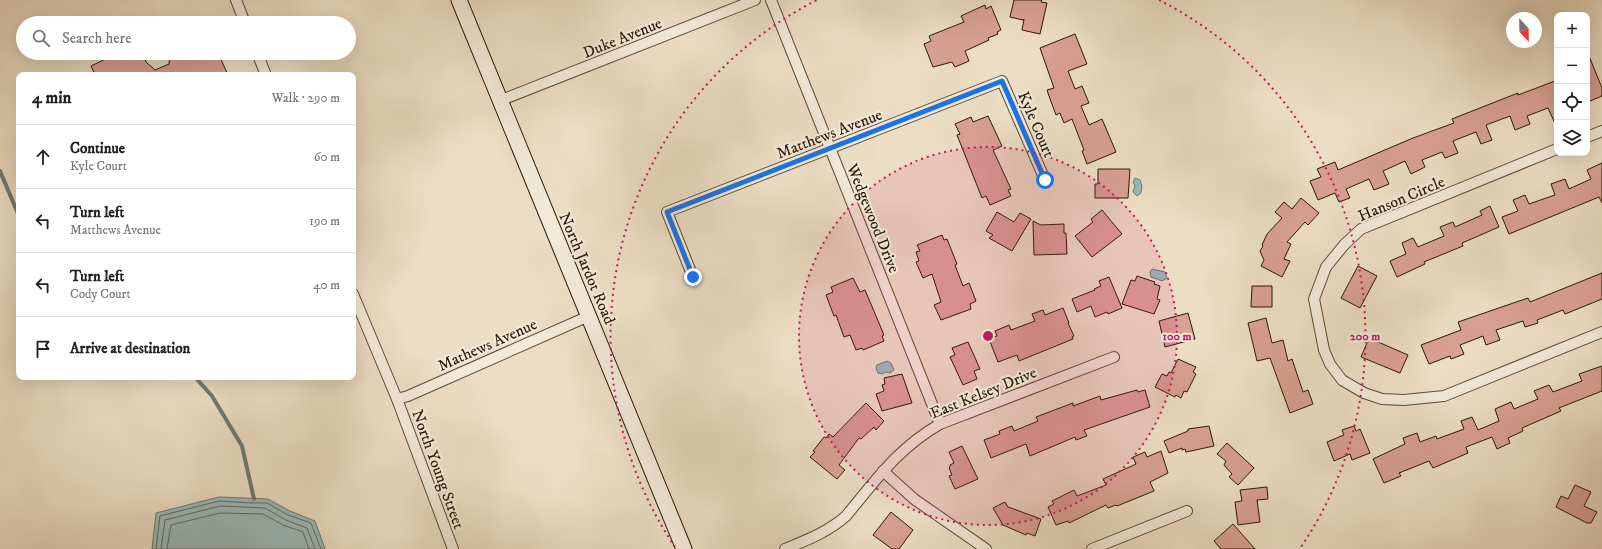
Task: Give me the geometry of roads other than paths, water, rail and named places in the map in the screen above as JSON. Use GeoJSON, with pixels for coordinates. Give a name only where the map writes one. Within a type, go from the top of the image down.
{"type":"FeatureCollection","features":[{"type":"Feature","properties":{"kind":"main road","name":"North Jardot Road"},"geometry":{"type":"LineString","coordinates":[[459,0],[499,101],[684,549]]}},
{"type":"Feature","properties":{"kind":"street"},"geometry":{"type":"LineString","coordinates":[[236,0],[242,16]]}},
{"type":"Feature","properties":{"kind":"street","name":"Duke Avenue"},"geometry":{"type":"LineString","coordinates":[[499,101],[755,0]]}},
{"type":"Feature","properties":{"kind":"street","name":"Wedgewood Drive"},"geometry":{"type":"LineString","coordinates":[[771,0],[940,424]]}},
{"type":"Feature","properties":{"kind":"street"},"geometry":{"type":"LineString","coordinates":[[260,60],[265,72]]}},
{"type":"Feature","properties":{"kind":"street","name":"Matthews Avenue"},"geometry":{"type":"LineString","coordinates":[[693,277],[667,212],[1002,81]]}},
{"type":"Feature","properties":{"kind":"street","name":"Kyle Court"},"geometry":{"type":"LineString","coordinates":[[1002,81],[1045,180]]}},
{"type":"Feature","properties":{"kind":"street"},"geometry":{"type":"LineString","coordinates":[[1590,136],[1602,131]]}},
{"type":"Feature","properties":{"kind":"street","name":"Hanson Circle"},"geometry":{"type":"LineString","coordinates":[[1554,150],[1361,229],[1344,245],[1326,267],[1314,299],[1324,350],[1330,364],[1342,380],[1364,393],[1382,399],[1404,400],[1444,396],[1602,332]]}},
{"type":"Feature","properties":{"kind":"street","name":"North Young Street"},"geometry":{"type":"LineString","coordinates":[[356,301],[397,399],[453,549]]}},
{"type":"Feature","properties":{"kind":"street","name":"Mathews Avenue"},"geometry":{"type":"LineString","coordinates":[[397,399],[408,396],[589,316]]}},
{"type":"Feature","properties":{"kind":"street","name":"East Kelsey Drive"},"geometry":{"type":"LineString","coordinates":[[785,549],[814,537],[837,524],[846,516],[903,449],[927,431],[940,424],[1114,356]]}},
{"type":"Feature","properties":{"kind":"street"},"geometry":{"type":"LineString","coordinates":[[883,471],[914,499],[986,549]]}},
{"type":"Feature","properties":{"kind":"street"},"geometry":{"type":"LineString","coordinates":[[1092,549],[1187,511]]}},
{"type":"Feature","properties":{"kind":"water"},"geometry":{"type":"Polygon","coordinates":[[[1135,178],[1140,180],[1142,186],[1141,193],[1137,196],[1133,192],[1135,186],[1133,182],[1135,178]]]}},
{"type":"Feature","properties":{"kind":"water"},"geometry":{"type":"Polygon","coordinates":[[[1152,269],[1165,272],[1167,278],[1162,281],[1151,277],[1150,272],[1152,269]]]}},
{"type":"Feature","properties":{"kind":"water"},"geometry":{"type":"Polygon","coordinates":[[[887,361],[891,363],[894,370],[890,373],[878,373],[876,368],[877,365],[887,361]]]}},
{"type":"Feature","properties":{"kind":"water"},"geometry":{"type":"Polygon","coordinates":[[[219,497],[268,499],[290,511],[315,521],[325,549],[152,549],[156,513],[219,497]]]}},
{"type":"Feature","properties":{"kind":"waterway"},"geometry":{"type":"LineString","coordinates":[[0,171],[16,209]]}},
{"type":"Feature","properties":{"kind":"waterway"},"geometry":{"type":"LineString","coordinates":[[198,380],[212,396],[242,446],[254,499]]}}]}
